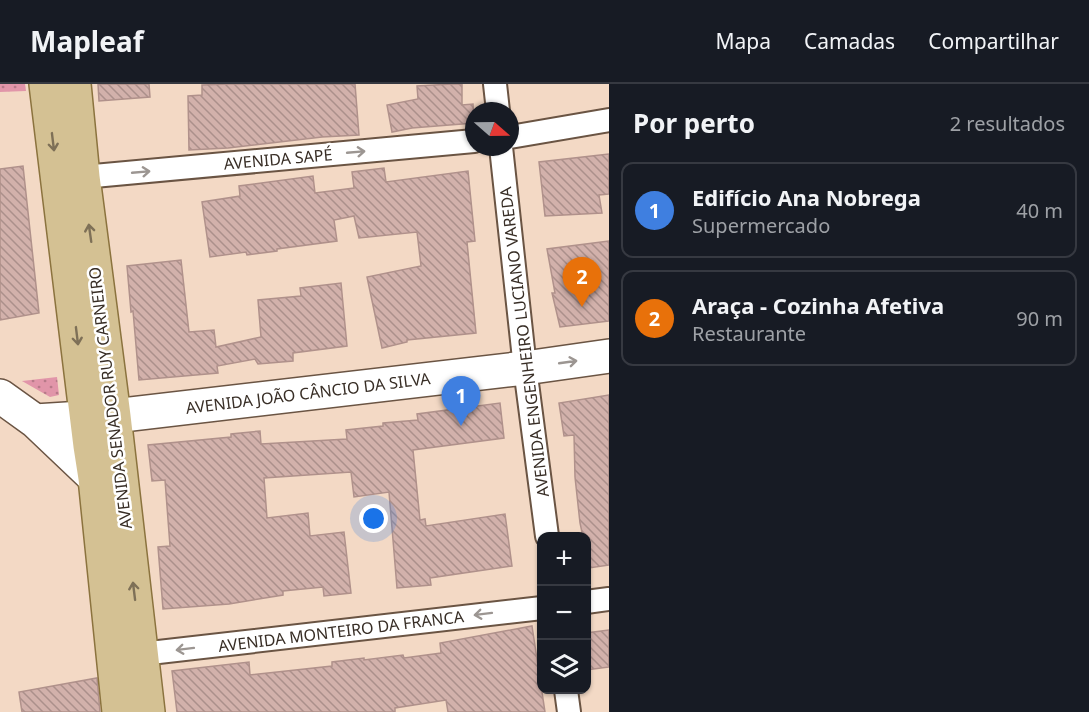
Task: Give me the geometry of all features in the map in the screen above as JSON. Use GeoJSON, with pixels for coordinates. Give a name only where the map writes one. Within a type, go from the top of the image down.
{"type":"FeatureCollection","features":[{"type":"Feature","properties":{"kind":"main road","name":"AVENIDA SENADOR RUY CARNEIRO"},"geometry":{"type":"LineString","coordinates":[[46,84],[141,654],[148,712]]}},
{"type":"Feature","properties":{"kind":"main road","name":"AVENIDA SENADOR RUY CARNEIRO"},"geometry":{"type":"LineString","coordinates":[[74,84],[101,417],[95,478],[119,712]]}},
{"type":"Feature","properties":{"kind":"main road","name":"AVENIDA JOÃO CÂNCIO DA SILVA"},"geometry":{"type":"LineString","coordinates":[[35,421],[101,417],[525,368],[609,356]]}},
{"type":"Feature","properties":{"kind":"main road"},"geometry":{"type":"LineString","coordinates":[[0,396],[35,421],[95,478]]}},
{"type":"Feature","properties":{"kind":"street"},"geometry":{"type":"LineString","coordinates":[[495,84],[497,102]]}},
{"type":"Feature","properties":{"kind":"street"},"geometry":{"type":"LineString","coordinates":[[519,135],[609,120]]}},
{"type":"Feature","properties":{"kind":"street","name":"AVENIDA SAPÉ"},"geometry":{"type":"LineString","coordinates":[[83,177],[465,142]]}},
{"type":"Feature","properties":{"kind":"street","name":"AVENIDA ENGENHEIRO LUCIANO VAREDA"},"geometry":{"type":"LineString","coordinates":[[502,156],[525,368],[546,532]]}},
{"type":"Feature","properties":{"kind":"street"},"geometry":{"type":"LineString","coordinates":[[591,601],[609,599]]}},
{"type":"Feature","properties":{"kind":"street","name":"AVENIDA MONTEIRO DA FRANCA"},"geometry":{"type":"LineString","coordinates":[[141,654],[537,609]]}},
{"type":"Feature","properties":{"kind":"street"},"geometry":{"type":"LineString","coordinates":[[567,694],[569,712]]}},
{"type":"Feature","properties":{"kind":"shaded area"},"geometry":{"type":"Polygon","coordinates":[[[0,84],[25,84],[26,91],[0,92],[0,84]]]}},
{"type":"Feature","properties":{"kind":"shaded area"},"geometry":{"type":"Polygon","coordinates":[[[57,377],[59,395],[50,397],[22,381],[57,377]]]}},
{"type":"Feature","properties":{"kind":"building"},"geometry":{"type":"Polygon","coordinates":[[[98,84],[149,84],[150,97],[99,101],[98,84]]]}},
{"type":"Feature","properties":{"kind":"building"},"geometry":{"type":"Polygon","coordinates":[[[355,84],[359,135],[189,150],[188,96],[202,95],[202,85],[355,84]]]}},
{"type":"Feature","properties":{"kind":"building"},"geometry":{"type":"Polygon","coordinates":[[[462,84],[465,124],[392,132],[387,105],[418,99],[417,86],[462,84]]]}},
{"type":"Feature","properties":{"kind":"building"},"geometry":{"type":"Polygon","coordinates":[[[609,154],[609,194],[599,195],[602,213],[545,216],[539,162],[609,154]]]}},
{"type":"Feature","properties":{"kind":"building"},"geometry":{"type":"Polygon","coordinates":[[[23,166],[39,313],[0,320],[0,169],[23,166]]]}},
{"type":"Feature","properties":{"kind":"building"},"geometry":{"type":"Polygon","coordinates":[[[384,168],[386,182],[468,171],[475,241],[467,242],[476,333],[407,340],[407,342],[382,348],[367,277],[421,266],[417,232],[359,238],[354,216],[334,220],[337,241],[247,255],[246,252],[210,257],[202,202],[240,196],[239,186],[313,176],[315,193],[354,188],[352,172],[384,168]]]}},
{"type":"Feature","properties":{"kind":"building"},"geometry":{"type":"Polygon","coordinates":[[[609,241],[609,321],[560,327],[552,293],[555,293],[547,249],[609,241]]]}},
{"type":"Feature","properties":{"kind":"building"},"geometry":{"type":"Polygon","coordinates":[[[181,260],[189,332],[214,330],[216,347],[261,337],[258,300],[301,296],[300,288],[341,283],[347,346],[293,353],[293,361],[258,364],[255,359],[217,366],[218,373],[139,380],[127,266],[181,260]]]}},
{"type":"Feature","properties":{"kind":"building"},"geometry":{"type":"Polygon","coordinates":[[[609,395],[609,565],[591,568],[591,532],[582,532],[580,523],[575,477],[574,435],[564,436],[559,403],[609,395]]]}},
{"type":"Feature","properties":{"kind":"building"},"geometry":{"type":"Polygon","coordinates":[[[500,403],[504,438],[413,450],[420,520],[425,519],[426,526],[505,514],[512,566],[430,578],[431,585],[397,588],[389,492],[354,497],[351,472],[264,478],[267,518],[308,513],[310,536],[344,532],[351,593],[324,596],[323,587],[283,591],[283,595],[229,604],[163,609],[158,547],[170,546],[165,480],[152,481],[148,445],[231,437],[231,434],[260,431],[261,444],[347,439],[346,430],[383,426],[383,423],[418,420],[417,414],[500,403]]]}},
{"type":"Feature","properties":{"kind":"building"},"geometry":{"type":"Polygon","coordinates":[[[532,626],[537,659],[537,694],[542,694],[545,712],[448,712],[446,700],[395,708],[395,712],[177,712],[172,671],[249,662],[250,675],[332,666],[332,662],[364,658],[364,660],[403,655],[404,658],[441,653],[440,643],[532,626]]]}},
{"type":"Feature","properties":{"kind":"building"},"geometry":{"type":"Polygon","coordinates":[[[609,630],[609,667],[591,669],[591,632],[609,630]]]}},
{"type":"Feature","properties":{"kind":"building"},"geometry":{"type":"Polygon","coordinates":[[[97,678],[100,712],[22,712],[19,692],[97,678]]]}},
{"type":"Feature","properties":{"kind":"place","name":"Araça - Cozinha Afetiva"},"geometry":{"type":"Point","coordinates":[582,307]}},
{"type":"Feature","properties":{"kind":"place","name":"Edifício Ana Nobrega"},"geometry":{"type":"Point","coordinates":[461,426]}}]}
